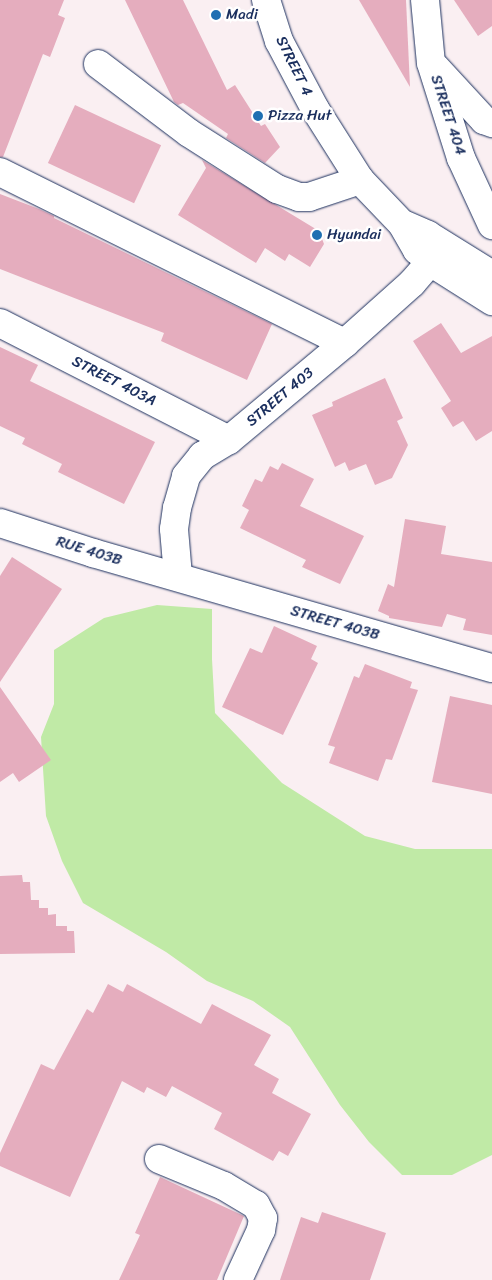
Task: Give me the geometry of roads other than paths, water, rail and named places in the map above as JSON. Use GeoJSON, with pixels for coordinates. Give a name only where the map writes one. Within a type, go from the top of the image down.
{"type":"FeatureCollection","features":[{"type":"Feature","properties":{"kind":"street","name":"STREET 4"},"geometry":{"type":"LineString","coordinates":[[266,0],[279,41],[315,109],[360,180],[402,224],[417,250],[440,255],[492,275]]}},
{"type":"Feature","properties":{"kind":"street","name":"STREET 404"},"geometry":{"type":"LineString","coordinates":[[425,0],[431,64],[461,158],[492,225]]}},
{"type":"Feature","properties":{"kind":"street"},"geometry":{"type":"LineString","coordinates":[[98,64],[189,132],[277,189],[299,198],[309,198],[360,180]]}},
{"type":"Feature","properties":{"kind":"street"},"geometry":{"type":"LineString","coordinates":[[431,64],[484,120],[492,123]]}},
{"type":"Feature","properties":{"kind":"street"},"geometry":{"type":"LineString","coordinates":[[0,172],[345,343]]}},
{"type":"Feature","properties":{"kind":"street","name":"STREET 4"},"geometry":{"type":"LineString","coordinates":[[440,255],[492,301]]}},
{"type":"Feature","properties":{"kind":"street","name":"STREET 403"},"geometry":{"type":"LineString","coordinates":[[178,576],[174,529],[177,508],[186,476],[202,456],[229,440],[345,343],[412,283],[440,255]]}},
{"type":"Feature","properties":{"kind":"street","name":"STREET 403A"},"geometry":{"type":"LineString","coordinates":[[0,323],[229,440]]}},
{"type":"Feature","properties":{"kind":"street","name":"RUE 403B"},"geometry":{"type":"LineString","coordinates":[[0,523],[93,553],[178,576]]}},
{"type":"Feature","properties":{"kind":"street","name":"STREET 403B"},"geometry":{"type":"LineString","coordinates":[[178,576],[492,668]]}},
{"type":"Feature","properties":{"kind":"street"},"geometry":{"type":"LineString","coordinates":[[159,1159],[224,1186],[256,1205],[263,1218],[261,1230],[238,1280]]}},
{"type":"Feature","properties":{"kind":"place","name":"Madi"},"geometry":{"type":"Point","coordinates":[216,15]}},
{"type":"Feature","properties":{"kind":"place","name":"Pizza Hut"},"geometry":{"type":"Point","coordinates":[258,116]}},
{"type":"Feature","properties":{"kind":"place","name":"Hyundai"},"geometry":{"type":"Point","coordinates":[317,235]}}]}
